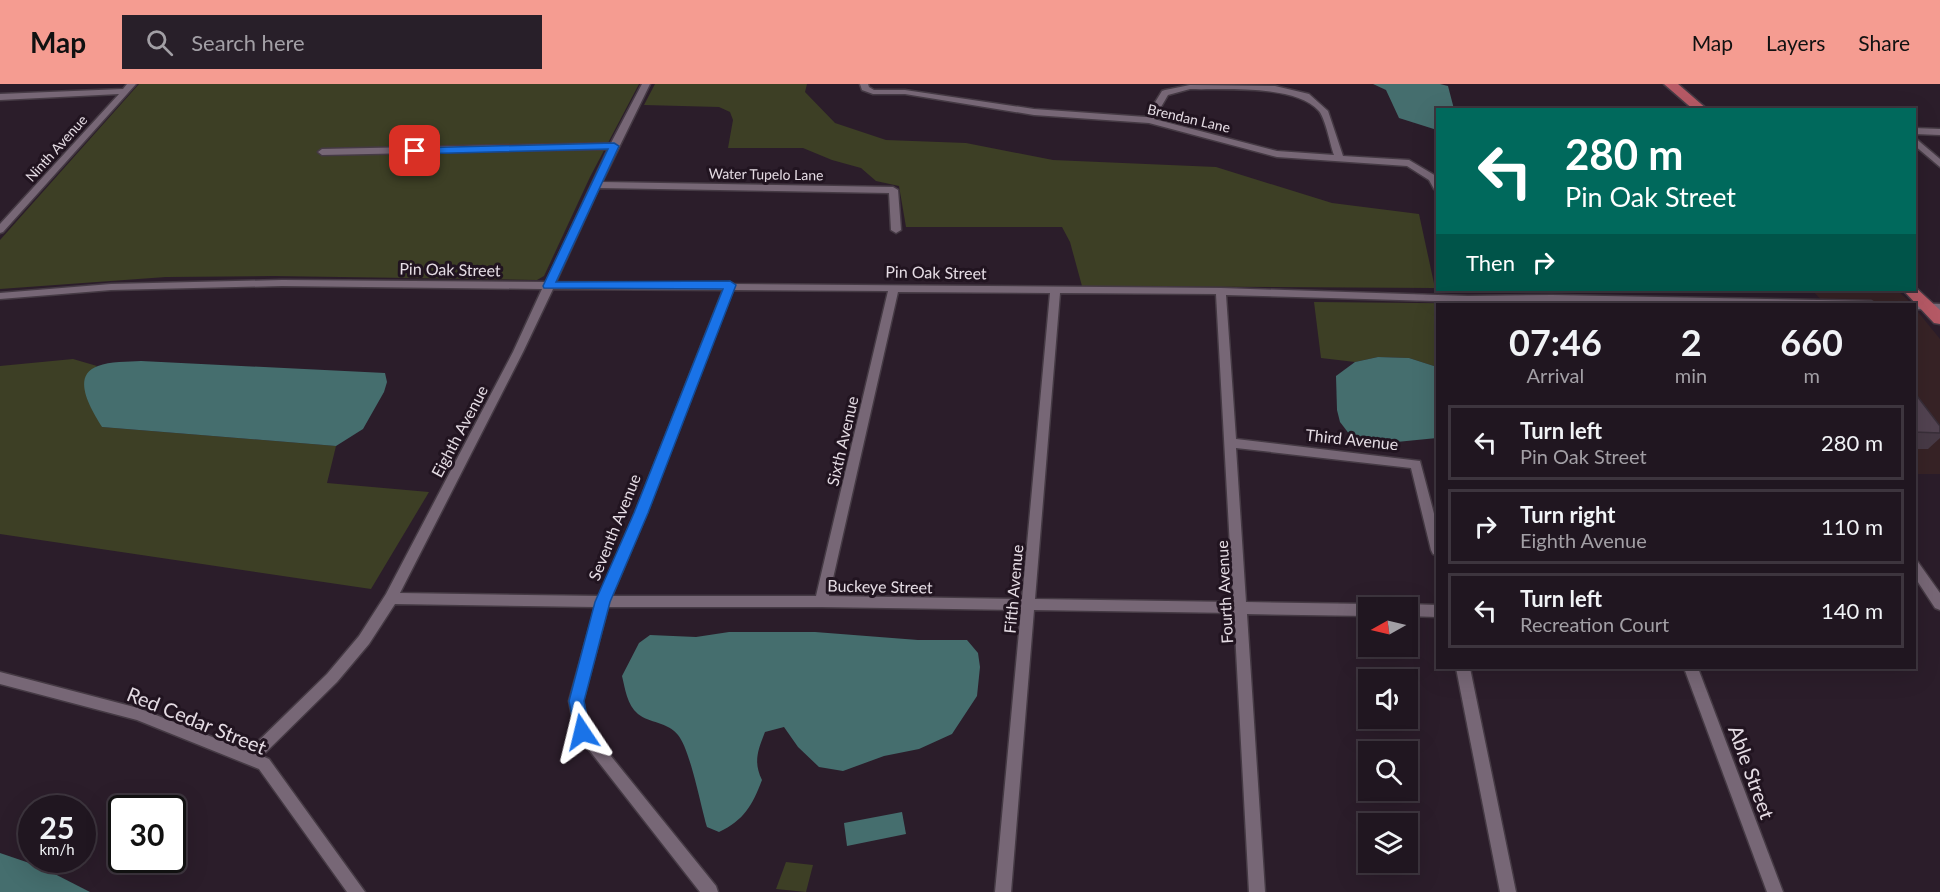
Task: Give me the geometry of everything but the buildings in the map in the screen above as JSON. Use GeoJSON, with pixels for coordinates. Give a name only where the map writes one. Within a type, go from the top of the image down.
{"type":"FeatureCollection","features":[{"type":"Feature","properties":{"kind":"main road"},"geometry":{"type":"LineString","coordinates":[[1670,84],[1700,108]]}},
{"type":"Feature","properties":{"kind":"main road"},"geometry":{"type":"LineString","coordinates":[[1912,291],[1937,311]]}},
{"type":"Feature","properties":{"kind":"street","name":"Eighth Avenue"},"geometry":{"type":"LineString","coordinates":[[250,758],[332,678],[364,640],[391,598],[519,352],[614,146],[646,84]]}},
{"type":"Feature","properties":{"kind":"street","name":"Brendan Lane"},"geometry":{"type":"LineString","coordinates":[[864,84],[873,92],[889,88],[1089,117],[1149,120],[1277,154],[1339,156],[1409,163],[1433,178],[1436,185]]}},
{"type":"Feature","properties":{"kind":"street"},"geometry":{"type":"LineString","coordinates":[[1149,120],[1166,93],[1190,87],[1275,88],[1306,96],[1324,111],[1339,156]]}},
{"type":"Feature","properties":{"kind":"street"},"geometry":{"type":"LineString","coordinates":[[0,96],[129,88]]}},
{"type":"Feature","properties":{"kind":"street","name":"Ninth Avenue"},"geometry":{"type":"LineString","coordinates":[[0,230],[129,88]]}},
{"type":"Feature","properties":{"kind":"street"},"geometry":{"type":"LineString","coordinates":[[1916,131],[1940,132]]}},
{"type":"Feature","properties":{"kind":"street"},"geometry":{"type":"LineString","coordinates":[[1916,142],[1940,164]]}},
{"type":"Feature","properties":{"kind":"street"},"geometry":{"type":"LineString","coordinates":[[322,152],[614,146]]}},
{"type":"Feature","properties":{"kind":"street","name":"Water Tupelo Lane"},"geometry":{"type":"LineString","coordinates":[[597,184],[893,189],[896,230]]}},
{"type":"Feature","properties":{"kind":"street","name":"Pin Oak Street"},"geometry":{"type":"LineString","coordinates":[[0,296],[111,286],[292,283],[548,286],[730,285],[1467,294],[1736,303]]}},
{"type":"Feature","properties":{"kind":"street","name":"Seventh Avenue"},"geometry":{"type":"LineString","coordinates":[[710,892],[582,732],[576,701],[603,602],[641,513],[730,285]]}},
{"type":"Feature","properties":{"kind":"street","name":"Sixth Avenue"},"geometry":{"type":"LineString","coordinates":[[821,602],[894,287]]}},
{"type":"Feature","properties":{"kind":"street","name":"Fifth Avenue"},"geometry":{"type":"LineString","coordinates":[[1003,892],[1055,289]]}},
{"type":"Feature","properties":{"kind":"street","name":"Fourth Avenue"},"geometry":{"type":"LineString","coordinates":[[1221,291],[1257,892]]}},
{"type":"Feature","properties":{"kind":"street"},"geometry":{"type":"LineString","coordinates":[[1916,306],[1937,311]]}},
{"type":"Feature","properties":{"kind":"street","name":"Third Avenue"},"geometry":{"type":"LineString","coordinates":[[1231,443],[1416,465],[1436,546]]}},
{"type":"Feature","properties":{"kind":"street"},"geometry":{"type":"LineString","coordinates":[[1916,569],[1940,604]]}},
{"type":"Feature","properties":{"kind":"street","name":"Buckeye Street"},"geometry":{"type":"LineString","coordinates":[[391,598],[603,602],[1028,604],[1358,610]]}},
{"type":"Feature","properties":{"kind":"street"},"geometry":{"type":"LineString","coordinates":[[1418,610],[1436,611]]}},
{"type":"Feature","properties":{"kind":"street"},"geometry":{"type":"LineString","coordinates":[[1463,669],[1508,892]]}},
{"type":"Feature","properties":{"kind":"street","name":"Able Street"},"geometry":{"type":"LineString","coordinates":[[1691,669],[1774,892]]}},
{"type":"Feature","properties":{"kind":"street","name":"Red Cedar Street"},"geometry":{"type":"LineString","coordinates":[[0,678],[138,714],[264,764],[357,892]]}},
{"type":"Feature","properties":{"kind":"shaded area"},"geometry":{"type":"Polygon","coordinates":[[[139,84],[639,84],[590,177],[544,276],[537,280],[273,276],[166,277],[0,289],[0,240],[139,84]]]}},
{"type":"Feature","properties":{"kind":"shaded area"},"geometry":{"type":"Polygon","coordinates":[[[655,84],[807,84],[805,92],[835,123],[886,140],[966,143],[1053,160],[1216,167],[1332,203],[1419,214],[1435,288],[1082,286],[1070,242],[1062,227],[906,227],[899,186],[876,181],[861,168],[832,160],[803,148],[728,148],[733,120],[730,112],[719,107],[644,105],[655,84]]]}},
{"type":"Feature","properties":{"kind":"shaded area"},"geometry":{"type":"Polygon","coordinates":[[[1373,84],[1448,86],[1454,108],[1436,108],[1436,130],[1399,118],[1386,90],[1373,84]]]}},
{"type":"Feature","properties":{"kind":"shaded area"},"geometry":{"type":"Polygon","coordinates":[[[1813,291],[1898,291],[1911,303],[1824,303],[1813,291]]]}},
{"type":"Feature","properties":{"kind":"shaded area"},"geometry":{"type":"Polygon","coordinates":[[[1314,302],[1436,303],[1436,367],[1409,358],[1378,357],[1355,362],[1321,358],[1314,302]]]}},
{"type":"Feature","properties":{"kind":"shaded area"},"geometry":{"type":"Polygon","coordinates":[[[1916,309],[1940,339],[1940,474],[1916,474],[1916,309]]]}},
{"type":"Feature","properties":{"kind":"shaded area"},"geometry":{"type":"Polygon","coordinates":[[[1378,357],[1409,358],[1436,367],[1436,438],[1366,445],[1350,435],[1340,422],[1337,410],[1336,376],[1355,362],[1378,357]]]}},
{"type":"Feature","properties":{"kind":"shaded area"},"geometry":{"type":"Polygon","coordinates":[[[73,359],[97,366],[88,374],[102,427],[336,446],[327,483],[429,492],[371,589],[0,534],[0,366],[73,359]]]}},
{"type":"Feature","properties":{"kind":"shaded area"},"geometry":{"type":"Polygon","coordinates":[[[141,361],[385,373],[387,382],[384,392],[363,429],[336,446],[102,427],[86,395],[85,378],[89,371],[113,362],[141,361]]]}},
{"type":"Feature","properties":{"kind":"shaded area"},"geometry":{"type":"Polygon","coordinates":[[[729,632],[815,632],[918,640],[967,640],[978,653],[980,667],[977,696],[952,734],[919,749],[884,756],[843,771],[819,767],[798,747],[784,727],[765,732],[758,756],[759,774],[762,780],[755,797],[741,817],[719,832],[707,827],[687,752],[678,735],[669,728],[642,717],[634,710],[627,696],[622,676],[639,643],[650,635],[696,637],[729,632]]]}},
{"type":"Feature","properties":{"kind":"shaded area"},"geometry":{"type":"Polygon","coordinates":[[[902,812],[906,834],[847,846],[844,823],[902,812]]]}},
{"type":"Feature","properties":{"kind":"shaded area"},"geometry":{"type":"Polygon","coordinates":[[[0,853],[18,859],[18,873],[53,873],[90,892],[0,892],[0,853]]]}},
{"type":"Feature","properties":{"kind":"shaded area"},"geometry":{"type":"Polygon","coordinates":[[[786,862],[813,865],[806,892],[776,889],[786,862]]]}},
{"type":"Feature","properties":{"kind":"route"},"geometry":{"type":"LineString","coordinates":[[415,151],[614,146],[548,286],[730,285],[641,513],[603,602],[576,701],[582,732]]}}]}
